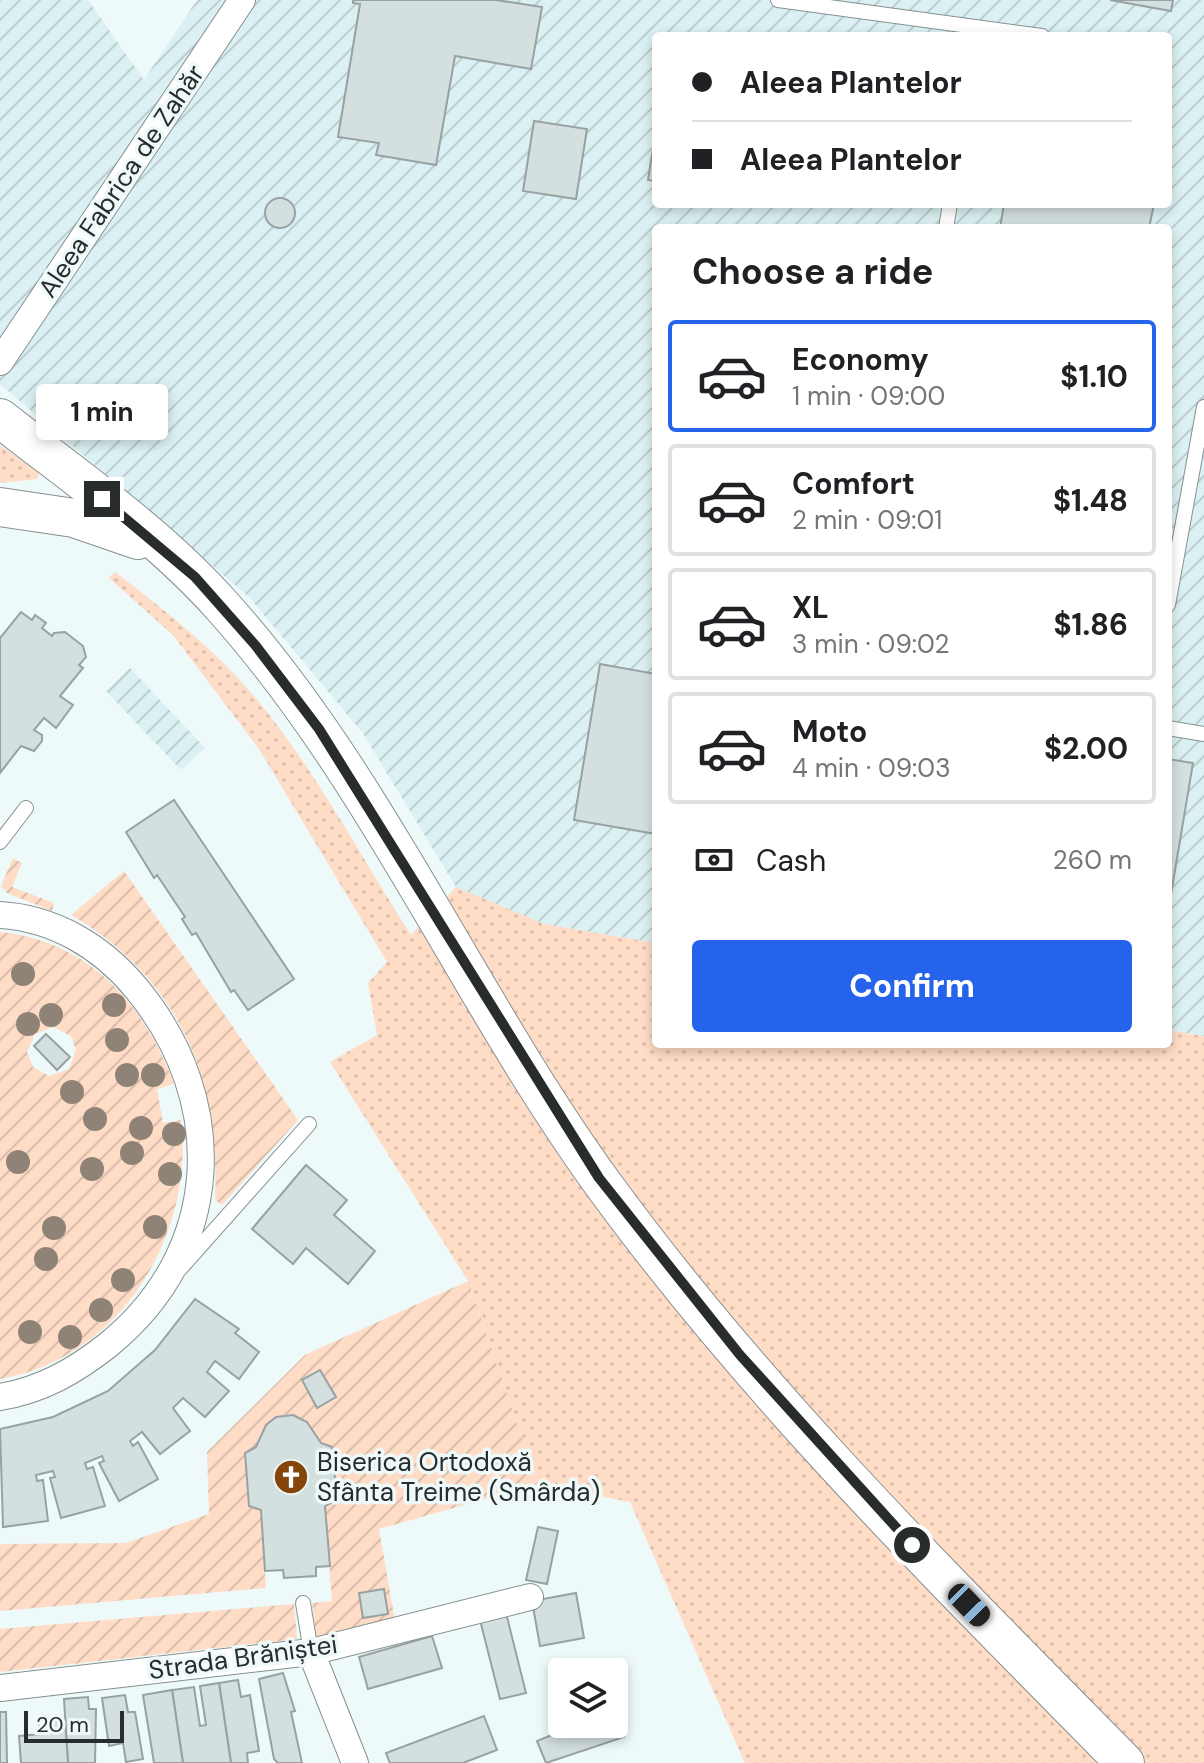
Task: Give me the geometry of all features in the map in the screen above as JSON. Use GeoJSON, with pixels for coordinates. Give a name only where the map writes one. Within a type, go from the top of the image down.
{"type":"FeatureCollection","features":[{"type":"Feature","properties":{"kind":"main road"},"geometry":{"type":"LineString","coordinates":[[0,418],[167,551],[247,636],[319,729],[567,1129],[631,1223],[740,1355],[858,1489],[1125,1763]]}},
{"type":"Feature","properties":{"kind":"main road"},"geometry":{"type":"LineString","coordinates":[[0,507],[74,518],[167,551]]}},
{"type":"Feature","properties":{"kind":"street","name":"Aleea Fabrica de Zahăr"},"geometry":{"type":"LineString","coordinates":[[0,362],[242,0]]}},
{"type":"Feature","properties":{"kind":"street"},"geometry":{"type":"LineString","coordinates":[[0,915],[53,927],[86,942],[127,977],[153,1009],[173,1042],[195,1110],[201,1174],[197,1206],[184,1247],[166,1284],[143,1312],[81,1367],[47,1385],[0,1397]]}},
{"type":"Feature","properties":{"kind":"street","name":"Strada Brăniștei"},"geometry":{"type":"LineString","coordinates":[[0,1688],[311,1652],[530,1597]]}},
{"type":"Feature","properties":{"kind":"street"},"geometry":{"type":"LineString","coordinates":[[311,1652],[355,1763]]}},
{"type":"Feature","properties":{"kind":"lane"},"geometry":{"type":"LineString","coordinates":[[778,0],[985,32]]}},
{"type":"Feature","properties":{"kind":"lane"},"geometry":{"type":"LineString","coordinates":[[1172,587],[1198,470],[1204,407]]}},
{"type":"Feature","properties":{"kind":"lane"},"geometry":{"type":"LineString","coordinates":[[1172,729],[1204,734]]}},
{"type":"Feature","properties":{"kind":"lane"},"geometry":{"type":"LineString","coordinates":[[0,842],[26,808]]}},
{"type":"Feature","properties":{"kind":"lane"},"geometry":{"type":"LineString","coordinates":[[166,1284],[309,1124]]}},
{"type":"Feature","properties":{"kind":"lane"},"geometry":{"type":"LineString","coordinates":[[303,1603],[311,1652]]}},
{"type":"Feature","properties":{"kind":"shaded area"},"geometry":{"type":"Polygon","coordinates":[[[0,0],[88,0],[144,80],[197,0],[1204,0],[1204,1036],[1172,1031],[1172,224],[652,224],[652,942],[544,924],[456,887],[362,732],[249,597],[0,384],[0,0]]]}},
{"type":"Feature","properties":{"kind":"shaded area"},"geometry":{"type":"Polygon","coordinates":[[[0,445],[34,469],[39,474],[37,479],[0,483],[0,445]]]}},
{"type":"Feature","properties":{"kind":"shaded area"},"geometry":{"type":"Polygon","coordinates":[[[115,572],[169,615],[252,694],[315,780],[411,935],[456,887],[544,924],[652,942],[652,1048],[1172,1048],[1172,1031],[1204,1036],[1204,1763],[745,1763],[630,1502],[538,1484],[468,1281],[330,1062],[377,1035],[368,983],[387,962],[259,749],[173,635],[109,578],[115,572]]]}},
{"type":"Feature","properties":{"kind":"shaded area"},"geometry":{"type":"Polygon","coordinates":[[[130,668],[205,748],[181,770],[106,691],[130,668]]]}},
{"type":"Feature","properties":{"kind":"shaded area"},"geometry":{"type":"Polygon","coordinates":[[[13,858],[22,863],[12,887],[54,903],[52,911],[7,893],[1,886],[13,858]]]}},
{"type":"Feature","properties":{"kind":"shaded area"},"geometry":{"type":"Polygon","coordinates":[[[124,871],[298,1120],[222,1205],[215,1200],[215,1156],[210,1113],[200,1073],[185,1035],[165,1001],[139,969],[108,940],[71,915],[124,871]]]}},
{"type":"Feature","properties":{"kind":"shaded area"},"geometry":{"type":"Polygon","coordinates":[[[0,932],[61,948],[109,981],[129,1003],[162,1055],[174,1084],[157,1089],[163,1123],[181,1120],[182,1164],[175,1207],[161,1248],[140,1286],[113,1319],[80,1346],[43,1367],[0,1379],[0,932]],[[53,1027],[35,1034],[27,1052],[33,1067],[49,1076],[69,1069],[76,1050],[71,1036],[53,1027]]]}},
{"type":"Feature","properties":{"kind":"shaded area"},"geometry":{"type":"Polygon","coordinates":[[[468,1281],[538,1484],[379,1529],[395,1621],[316,1636],[312,1603],[332,1601],[325,1506],[337,1500],[332,1447],[319,1441],[307,1422],[290,1415],[282,1415],[268,1424],[256,1447],[245,1453],[249,1506],[261,1510],[266,1588],[0,1611],[0,1544],[126,1543],[209,1514],[207,1452],[305,1355],[468,1281]]]}},
{"type":"Feature","properties":{"kind":"shaded area"},"geometry":{"type":"Polygon","coordinates":[[[294,1604],[297,1639],[0,1672],[0,1629],[294,1604]]]}},
{"type":"Feature","properties":{"kind":"building"},"geometry":{"type":"Polygon","coordinates":[[[353,0],[496,0],[542,7],[531,69],[455,56],[436,165],[376,155],[379,143],[338,137],[360,4],[353,3],[353,0]]]}},
{"type":"Feature","properties":{"kind":"building"},"geometry":{"type":"Polygon","coordinates":[[[1110,0],[1173,0],[1171,11],[1110,0]]]}},
{"type":"Feature","properties":{"kind":"building"},"geometry":{"type":"Polygon","coordinates":[[[534,121],[587,129],[576,199],[523,191],[534,121]]]}},
{"type":"Feature","properties":{"kind":"building"},"geometry":{"type":"Polygon","coordinates":[[[652,154],[652,180],[648,180],[652,154]]]}},
{"type":"Feature","properties":{"kind":"building"},"geometry":{"type":"Polygon","coordinates":[[[280,198],[291,202],[295,213],[291,224],[280,228],[269,224],[265,213],[269,202],[280,198]]]}},
{"type":"Feature","properties":{"kind":"building"},"geometry":{"type":"Polygon","coordinates":[[[1003,208],[1153,208],[1150,224],[1001,224],[1003,208]]]}},
{"type":"Feature","properties":{"kind":"building"},"geometry":{"type":"Polygon","coordinates":[[[21,612],[32,620],[35,615],[46,623],[42,628],[52,636],[65,632],[83,646],[86,657],[79,665],[83,668],[60,696],[73,705],[56,728],[44,718],[34,730],[42,735],[42,741],[34,751],[21,746],[0,773],[0,638],[21,612]]]}},
{"type":"Feature","properties":{"kind":"building"},"geometry":{"type":"Polygon","coordinates":[[[600,664],[652,673],[652,833],[574,820],[600,664]]]}},
{"type":"Feature","properties":{"kind":"building"},"geometry":{"type":"Polygon","coordinates":[[[1172,760],[1193,763],[1172,888],[1172,760]]]}},
{"type":"Feature","properties":{"kind":"building"},"geometry":{"type":"Polygon","coordinates":[[[174,800],[294,979],[248,1010],[234,990],[231,992],[196,933],[192,935],[182,919],[185,917],[157,875],[154,878],[126,832],[174,800]]]}},
{"type":"Feature","properties":{"kind":"building"},"geometry":{"type":"Polygon","coordinates":[[[46,1034],[70,1057],[57,1070],[34,1046],[46,1034]]]}},
{"type":"Feature","properties":{"kind":"building"},"geometry":{"type":"Polygon","coordinates":[[[306,1165],[347,1200],[334,1215],[375,1251],[348,1284],[306,1248],[293,1264],[252,1229],[306,1165]]]}},
{"type":"Feature","properties":{"kind":"building"},"geometry":{"type":"Polygon","coordinates":[[[195,1299],[239,1329],[235,1333],[259,1352],[239,1379],[215,1361],[207,1372],[229,1391],[205,1417],[183,1398],[173,1408],[190,1431],[160,1454],[142,1432],[130,1441],[133,1446],[138,1442],[158,1479],[119,1501],[99,1463],[104,1461],[102,1456],[85,1463],[87,1469],[93,1467],[105,1506],[61,1518],[50,1478],[55,1477],[53,1471],[36,1475],[37,1481],[43,1480],[48,1521],[3,1527],[0,1429],[53,1417],[108,1391],[155,1350],[195,1299]]]}},
{"type":"Feature","properties":{"kind":"building"},"geometry":{"type":"Polygon","coordinates":[[[320,1370],[336,1397],[317,1408],[302,1380],[320,1370]]]}},
{"type":"Feature","properties":{"kind":"building","name":"Biserica Ortodoxă Sfânta Treime (Smârda)"},"geometry":{"type":"Polygon","coordinates":[[[293,1415],[307,1422],[321,1443],[332,1447],[337,1500],[325,1506],[330,1566],[316,1567],[316,1576],[284,1578],[283,1570],[265,1571],[261,1510],[249,1506],[245,1453],[256,1447],[266,1425],[276,1417],[293,1415]]]}},
{"type":"Feature","properties":{"kind":"building"},"geometry":{"type":"Polygon","coordinates":[[[538,1527],[558,1531],[547,1584],[526,1580],[538,1527]]]}},
{"type":"Feature","properties":{"kind":"building"},"geometry":{"type":"Polygon","coordinates":[[[384,1589],[388,1614],[363,1618],[359,1593],[384,1589]]]}},
{"type":"Feature","properties":{"kind":"building"},"geometry":{"type":"Polygon","coordinates":[[[576,1593],[584,1638],[540,1646],[532,1601],[576,1593]]]}},
{"type":"Feature","properties":{"kind":"building"},"geometry":{"type":"Polygon","coordinates":[[[506,1613],[526,1693],[500,1699],[480,1620],[506,1613]]]}},
{"type":"Feature","properties":{"kind":"building"},"geometry":{"type":"Polygon","coordinates":[[[432,1636],[442,1668],[368,1689],[359,1657],[432,1636]]]}},
{"type":"Feature","properties":{"kind":"building"},"geometry":{"type":"Polygon","coordinates":[[[283,1673],[295,1711],[291,1712],[302,1763],[278,1763],[274,1759],[259,1679],[283,1673]]]}},
{"type":"Feature","properties":{"kind":"building"},"geometry":{"type":"Polygon","coordinates":[[[238,1680],[241,1697],[250,1695],[259,1751],[247,1753],[248,1763],[231,1763],[219,1683],[238,1680]]]}},
{"type":"Feature","properties":{"kind":"building"},"geometry":{"type":"Polygon","coordinates":[[[219,1683],[231,1763],[183,1763],[172,1690],[194,1687],[200,1726],[206,1725],[200,1686],[219,1683]]]}},
{"type":"Feature","properties":{"kind":"building"},"geometry":{"type":"Polygon","coordinates":[[[172,1690],[183,1763],[154,1763],[143,1695],[172,1690]]]}},
{"type":"Feature","properties":{"kind":"building"},"geometry":{"type":"Polygon","coordinates":[[[125,1695],[128,1712],[135,1712],[143,1759],[126,1762],[123,1743],[109,1746],[102,1698],[125,1695]]]}},
{"type":"Feature","properties":{"kind":"building"},"geometry":{"type":"Polygon","coordinates":[[[88,1697],[89,1709],[96,1709],[95,1763],[68,1763],[64,1699],[88,1697]]]}},
{"type":"Feature","properties":{"kind":"building"},"geometry":{"type":"Polygon","coordinates":[[[0,1712],[6,1712],[7,1763],[0,1763],[0,1712]]]}},
{"type":"Feature","properties":{"kind":"building"},"geometry":{"type":"Polygon","coordinates":[[[484,1716],[497,1750],[463,1763],[390,1763],[386,1753],[484,1716]]]}},
{"type":"Feature","properties":{"kind":"building"},"geometry":{"type":"Polygon","coordinates":[[[65,1720],[68,1763],[21,1763],[19,1736],[40,1734],[39,1722],[65,1720]]]}},
{"type":"Feature","properties":{"kind":"building"},"geometry":{"type":"Polygon","coordinates":[[[548,1736],[621,1738],[546,1763],[537,1741],[548,1736]]]}},
{"type":"Feature","properties":{"kind":"place","name":"Biserica Ortodoxă Sfânta Treime (Smârda)"},"geometry":{"type":"Point","coordinates":[291,1477]}},
{"type":"Feature","properties":{"kind":"route"},"geometry":{"type":"LineString","coordinates":[[102,499],[195,577],[222,605],[289,688],[319,729],[502,1025],[631,1223],[740,1355],[858,1489],[912,1545]]}}]}
